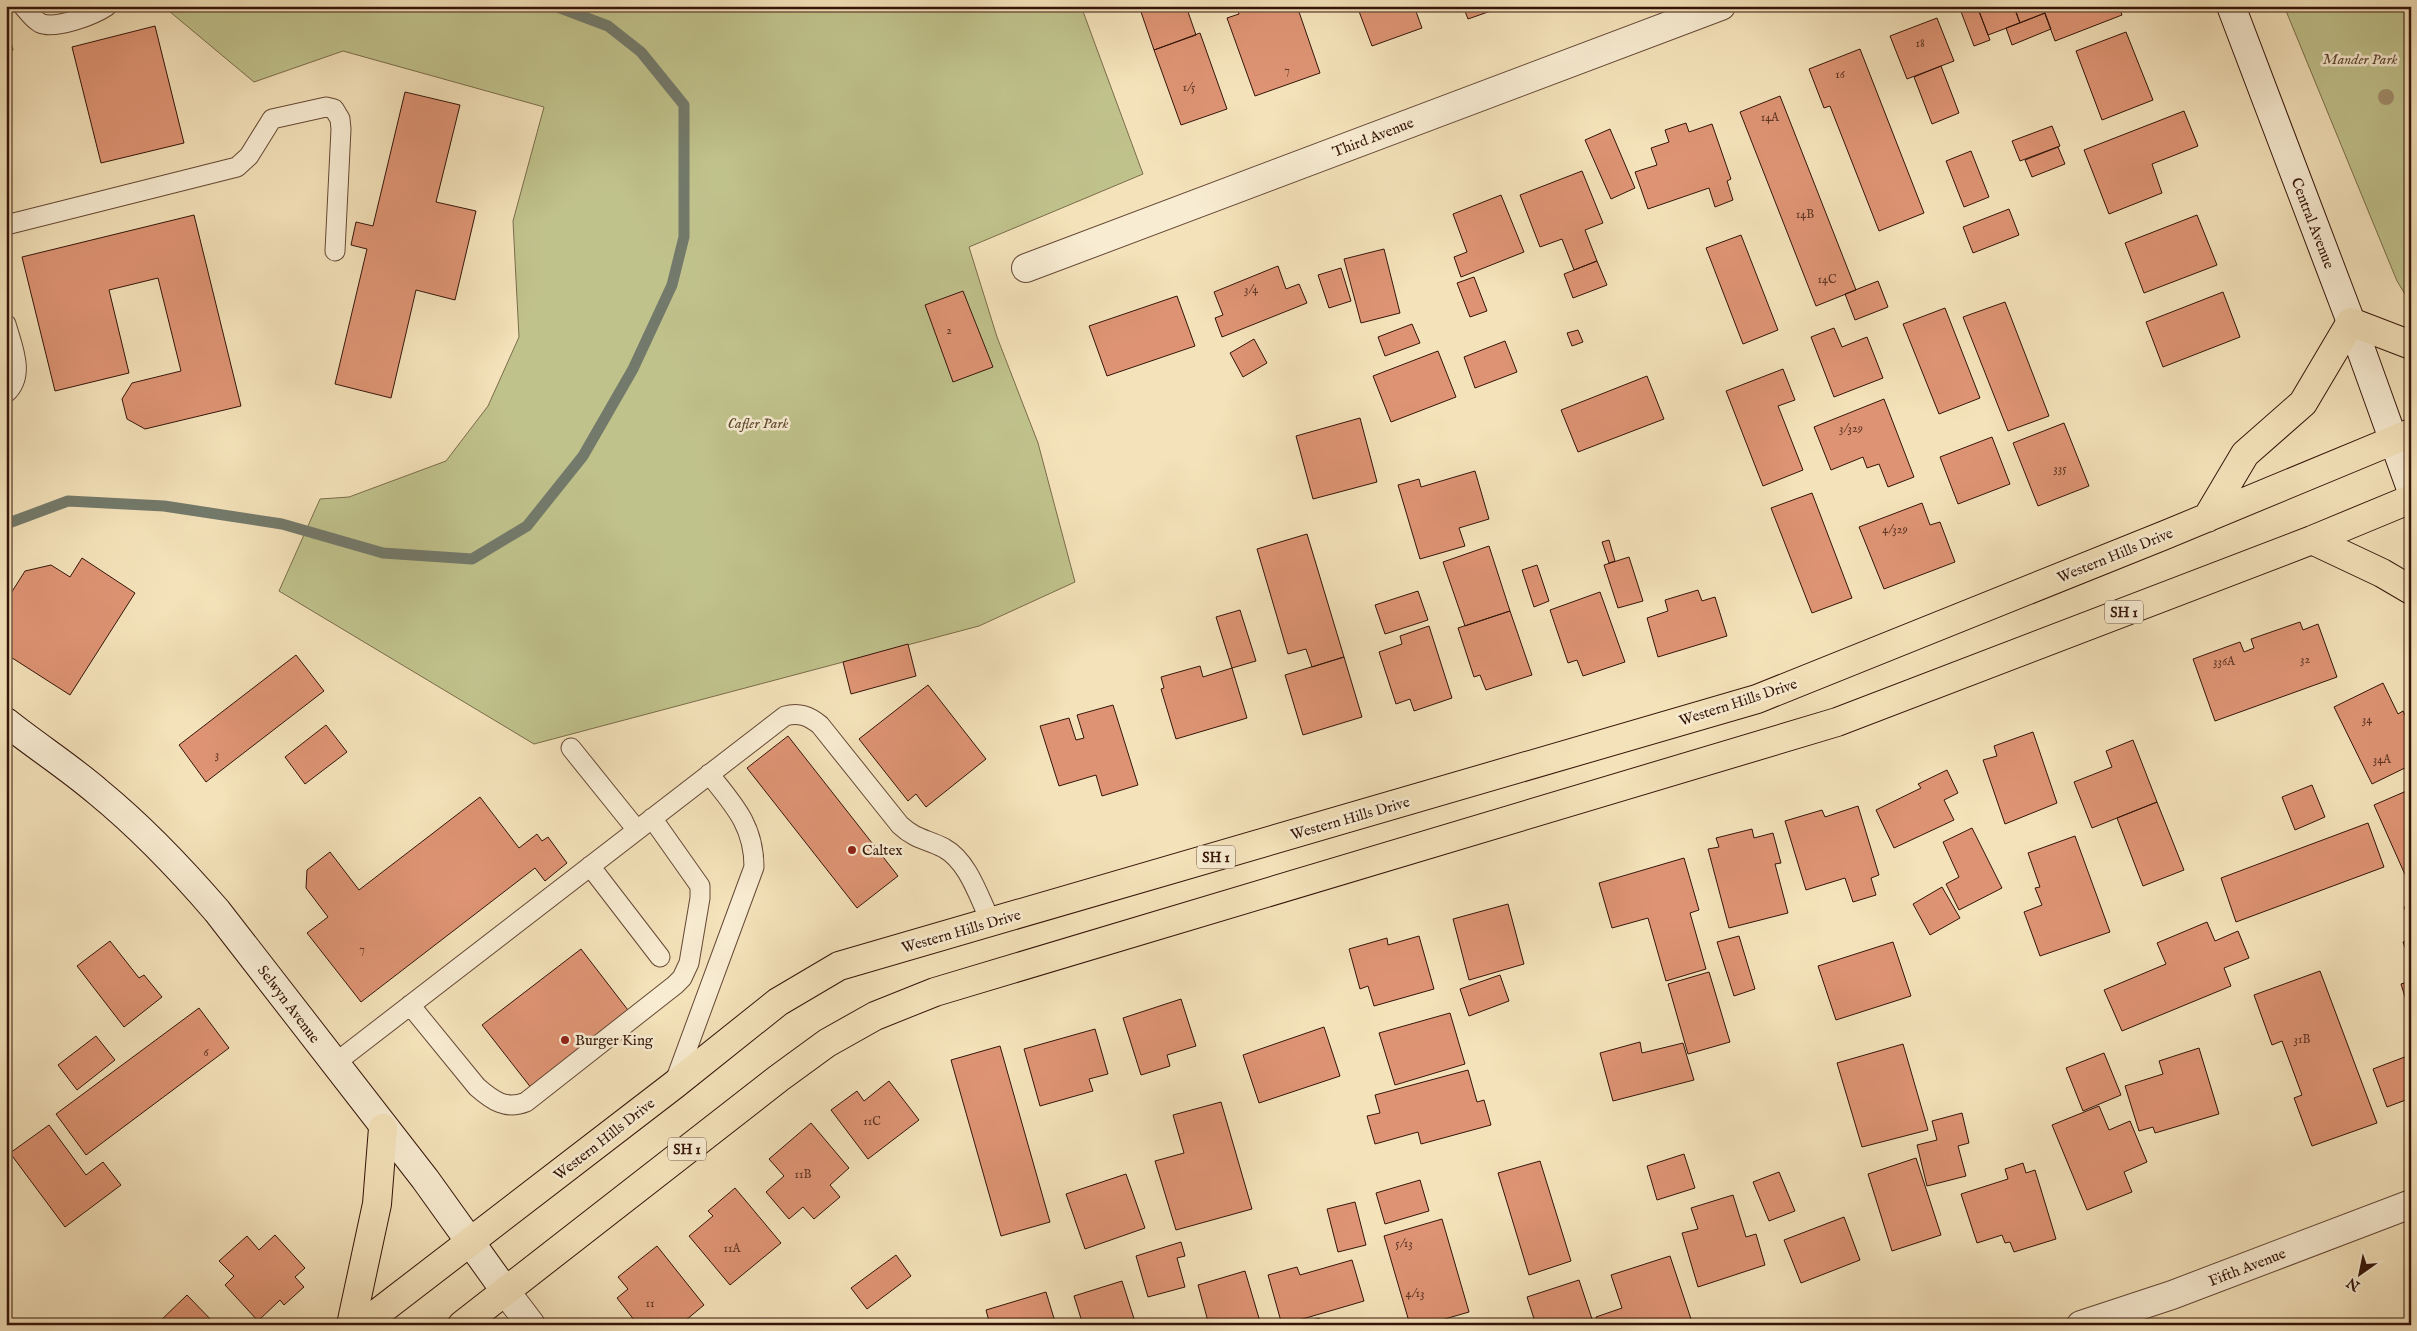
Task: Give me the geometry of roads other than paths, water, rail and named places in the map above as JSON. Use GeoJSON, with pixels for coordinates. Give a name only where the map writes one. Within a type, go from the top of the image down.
{"type":"FeatureCollection","features":[{"type":"Feature","properties":{"kind":"highway"},"geometry":{"type":"LineString","coordinates":[[2207,518],[2245,454],[2303,403],[2351,322],[2411,345]]}},
{"type":"Feature","properties":{"kind":"highway","name":"Western Hills Drive"},"geometry":{"type":"LineString","coordinates":[[362,1325],[674,1085],[778,1002],[839,966],[1757,699],[2207,518],[2402,436]]}},
{"type":"Feature","properties":{"kind":"highway","name":"SH 1"},"geometry":{"type":"LineString","coordinates":[[462,1325],[779,1078],[827,1044],[875,1016],[935,992],[1837,722],[2312,540],[2411,499]]}},
{"type":"Feature","properties":{"kind":"highway"},"geometry":{"type":"LineString","coordinates":[[2312,540],[2382,573],[2411,590]]}},
{"type":"Feature","properties":{"kind":"highway"},"geometry":{"type":"LineString","coordinates":[[351,1325],[377,1204],[383,1128]]}},
{"type":"Feature","properties":{"kind":"main road","name":"Third Avenue"},"geometry":{"type":"LineString","coordinates":[[1026,268],[1721,6]]}},
{"type":"Feature","properties":{"kind":"main road","name":"Central Avenue"},"geometry":{"type":"LineString","coordinates":[[2231,6],[2351,322],[2402,436],[2411,488]]}},
{"type":"Feature","properties":{"kind":"main road","name":"Selwyn Avenue"},"geometry":{"type":"LineString","coordinates":[[6,722],[97,790],[143,831],[180,868],[217,911],[383,1128],[425,1179],[531,1325]]}},
{"type":"Feature","properties":{"kind":"main road","name":"Fifth Avenue"},"geometry":{"type":"LineString","coordinates":[[2081,1325],[2172,1296],[2411,1204]]}},
{"type":"Feature","properties":{"kind":"lane"},"geometry":{"type":"LineString","coordinates":[[23,6],[33,18],[41,23],[52,25],[97,13],[107,6]]}},
{"type":"Feature","properties":{"kind":"lane"},"geometry":{"type":"LineString","coordinates":[[6,225],[237,167],[249,156],[272,119],[326,107],[334,110],[340,119],[341,129],[335,251]]}},
{"type":"Feature","properties":{"kind":"lane"},"geometry":{"type":"LineString","coordinates":[[6,324],[17,364],[14,385],[6,393]]}},
{"type":"Feature","properties":{"kind":"lane"},"geometry":{"type":"LineString","coordinates":[[334,1064],[785,716],[794,714],[809,717],[820,725],[900,825],[922,841],[945,849],[963,866],[991,922]]}},
{"type":"Feature","properties":{"kind":"lane"},"geometry":{"type":"LineString","coordinates":[[410,1005],[477,1087],[488,1097],[508,1106],[526,1102],[675,986],[686,971],[700,898],[700,886],[571,748]]}},
{"type":"Feature","properties":{"kind":"lane"},"geometry":{"type":"LineString","coordinates":[[674,1085],[754,867],[754,850],[749,829],[737,809],[710,774]]}},
{"type":"Feature","properties":{"kind":"lane"},"geometry":{"type":"LineString","coordinates":[[590,866],[660,957]]}},
{"type":"Feature","properties":{"kind":"waterway"},"geometry":{"type":"LineString","coordinates":[[6,524],[68,501],[164,506],[282,524],[383,553],[472,559],[527,526],[583,456],[633,369],[672,285],[684,237],[684,105],[641,52],[608,26],[555,6]]}},
{"type":"Feature","properties":{"kind":"place","name":"Caltex"},"geometry":{"type":"Point","coordinates":[852,850]}},
{"type":"Feature","properties":{"kind":"place","name":"Burger King"},"geometry":{"type":"Point","coordinates":[565,1040]}},
{"type":"Feature","properties":{"kind":"park label","name":"Mander Park"},"geometry":{"type":"Point","coordinates":[2360,59]}},
{"type":"Feature","properties":{"kind":"park label","name":"Cafler Park"},"geometry":{"type":"Point","coordinates":[758,423]}}]}
